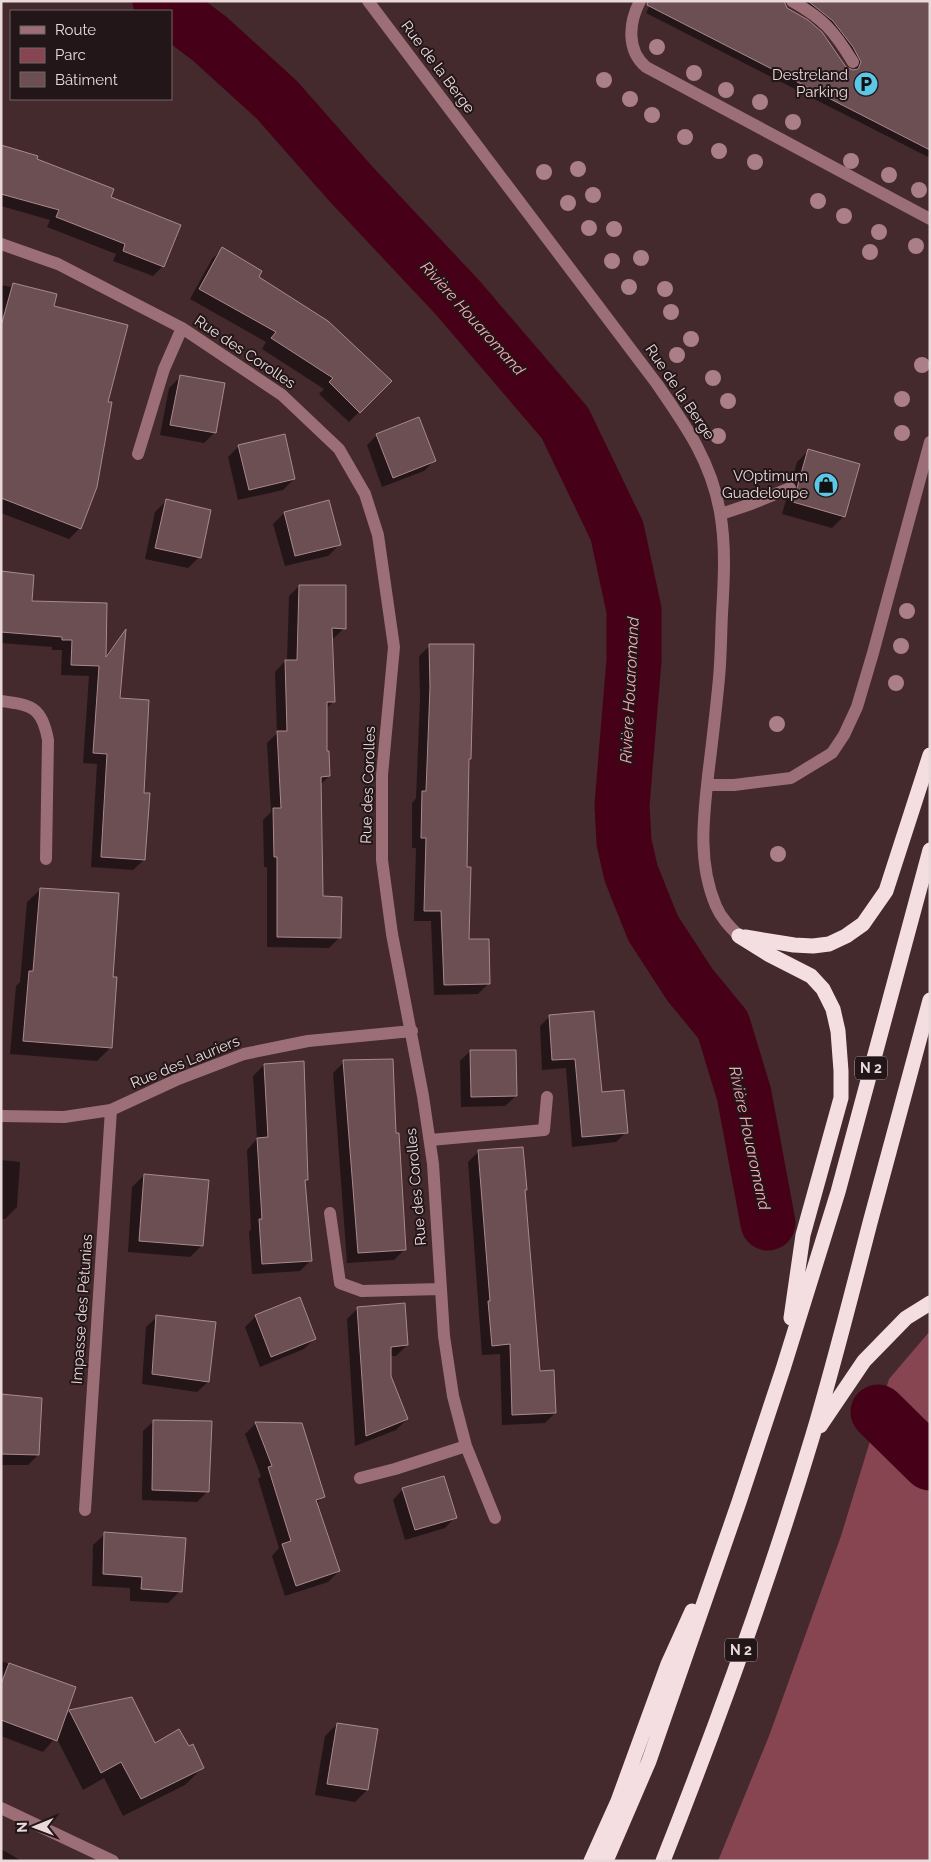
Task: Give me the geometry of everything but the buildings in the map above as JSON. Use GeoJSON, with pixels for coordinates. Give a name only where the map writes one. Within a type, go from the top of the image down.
{"type":"FeatureCollection","features":[{"type":"Feature","properties":{"kind":"highway"},"geometry":{"type":"LineString","coordinates":[[739,936],[794,945],[813,946],[829,944],[846,936],[863,924],[886,892],[930,755]]}},
{"type":"Feature","properties":{"kind":"highway","name":"N 2"},"geometry":{"type":"LineString","coordinates":[[606,1861],[649,1761],[783,1369],[838,1192],[930,850]]}},
{"type":"Feature","properties":{"kind":"highway"},"geometry":{"type":"LineString","coordinates":[[739,936],[768,954],[811,976],[823,989],[833,1009],[838,1031],[841,1098],[803,1236],[783,1369]]}},
{"type":"Feature","properties":{"kind":"highway","name":"N 2"},"geometry":{"type":"LineString","coordinates":[[663,1861],[706,1748],[774,1558],[812,1438],[844,1330],[870,1221],[930,1000]]}},
{"type":"Feature","properties":{"kind":"highway"},"geometry":{"type":"LineString","coordinates":[[812,1438],[864,1361],[906,1318],[930,1303]]}},
{"type":"Feature","properties":{"kind":"highway"},"geometry":{"type":"LineString","coordinates":[[591,1861],[618,1801],[668,1664],[739,1502]]}},
{"type":"Feature","properties":{"kind":"street","name":"Rue de la Berge"},"geometry":{"type":"LineString","coordinates":[[368,1],[663,392],[694,439],[707,465],[716,489],[720,514],[724,542],[724,576],[719,677],[702,828],[708,880],[716,907],[726,923],[739,936]]}},
{"type":"Feature","properties":{"kind":"street"},"geometry":{"type":"LineString","coordinates":[[640,1],[633,14],[631,28],[634,51],[639,61],[646,67],[930,219]]}},
{"type":"Feature","properties":{"kind":"street"},"geometry":{"type":"LineString","coordinates":[[792,1],[813,13],[836,35],[853,62]]}},
{"type":"Feature","properties":{"kind":"street","name":"Rue des Corolles"},"geometry":{"type":"LineString","coordinates":[[1,244],[58,264],[182,328],[282,395],[339,448],[365,494],[378,535],[394,647],[382,775],[382,860],[392,934],[412,1031],[430,1140],[444,1336],[454,1396],[466,1446],[495,1518]]}},
{"type":"Feature","properties":{"kind":"street"},"geometry":{"type":"LineString","coordinates":[[138,454],[164,369],[182,328]]}},
{"type":"Feature","properties":{"kind":"street"},"geometry":{"type":"LineString","coordinates":[[707,785],[734,785],[791,778],[832,753],[844,735],[857,707],[873,653],[930,442]]}},
{"type":"Feature","properties":{"kind":"street"},"geometry":{"type":"LineString","coordinates":[[720,514],[790,488]]}},
{"type":"Feature","properties":{"kind":"street"},"geometry":{"type":"LineString","coordinates":[[1,701],[23,704],[37,710],[46,724],[48,740],[46,858]]}},
{"type":"Feature","properties":{"kind":"street","name":"Rue des Lauriers"},"geometry":{"type":"LineString","coordinates":[[1,1116],[64,1117],[111,1110],[176,1080],[244,1054],[308,1041],[412,1031]]}},
{"type":"Feature","properties":{"kind":"street"},"geometry":{"type":"LineString","coordinates":[[430,1140],[544,1130],[547,1097]]}},
{"type":"Feature","properties":{"kind":"street","name":"Impasse des Pétunias"},"geometry":{"type":"LineString","coordinates":[[85,1510],[111,1110]]}},
{"type":"Feature","properties":{"kind":"street"},"geometry":{"type":"LineString","coordinates":[[330,1213],[340,1283],[362,1291],[441,1289]]}},
{"type":"Feature","properties":{"kind":"street"},"geometry":{"type":"LineString","coordinates":[[360,1478],[466,1446]]}},
{"type":"Feature","properties":{"kind":"street"},"geometry":{"type":"LineString","coordinates":[[1,1808],[113,1861]]}},
{"type":"Feature","properties":{"kind":"green space"},"geometry":{"type":"Polygon","coordinates":[[[930,1331],[930,1861],[718,1861],[769,1736],[841,1536],[889,1379],[930,1331]]]}},
{"type":"Feature","properties":{"kind":"waterway","name":"Rivière Houaromand"},"geometry":{"type":"LineString","coordinates":[[160,1],[172,10]]}},
{"type":"Feature","properties":{"kind":"waterway","name":"Rivière Houaromand"},"geometry":{"type":"LineString","coordinates":[[172,10],[210,39],[277,100],[351,184],[458,298],[565,423],[617,531],[634,610],[634,660],[622,805],[624,842],[631,873],[653,928],[690,985],[723,1025],[744,1094],[768,1223]]}},
{"type":"Feature","properties":{"kind":"waterway","name":"Rivière Houaromand"},"geometry":{"type":"LineString","coordinates":[[878,1412],[930,1463]]}},
{"type":"Feature","properties":{"kind":"place","name":"Destreland Parking"},"geometry":{"type":"Point","coordinates":[866,84]}},
{"type":"Feature","properties":{"kind":"place","name":"VOptimum Guadeloupe"},"geometry":{"type":"Point","coordinates":[826,485]}}]}
